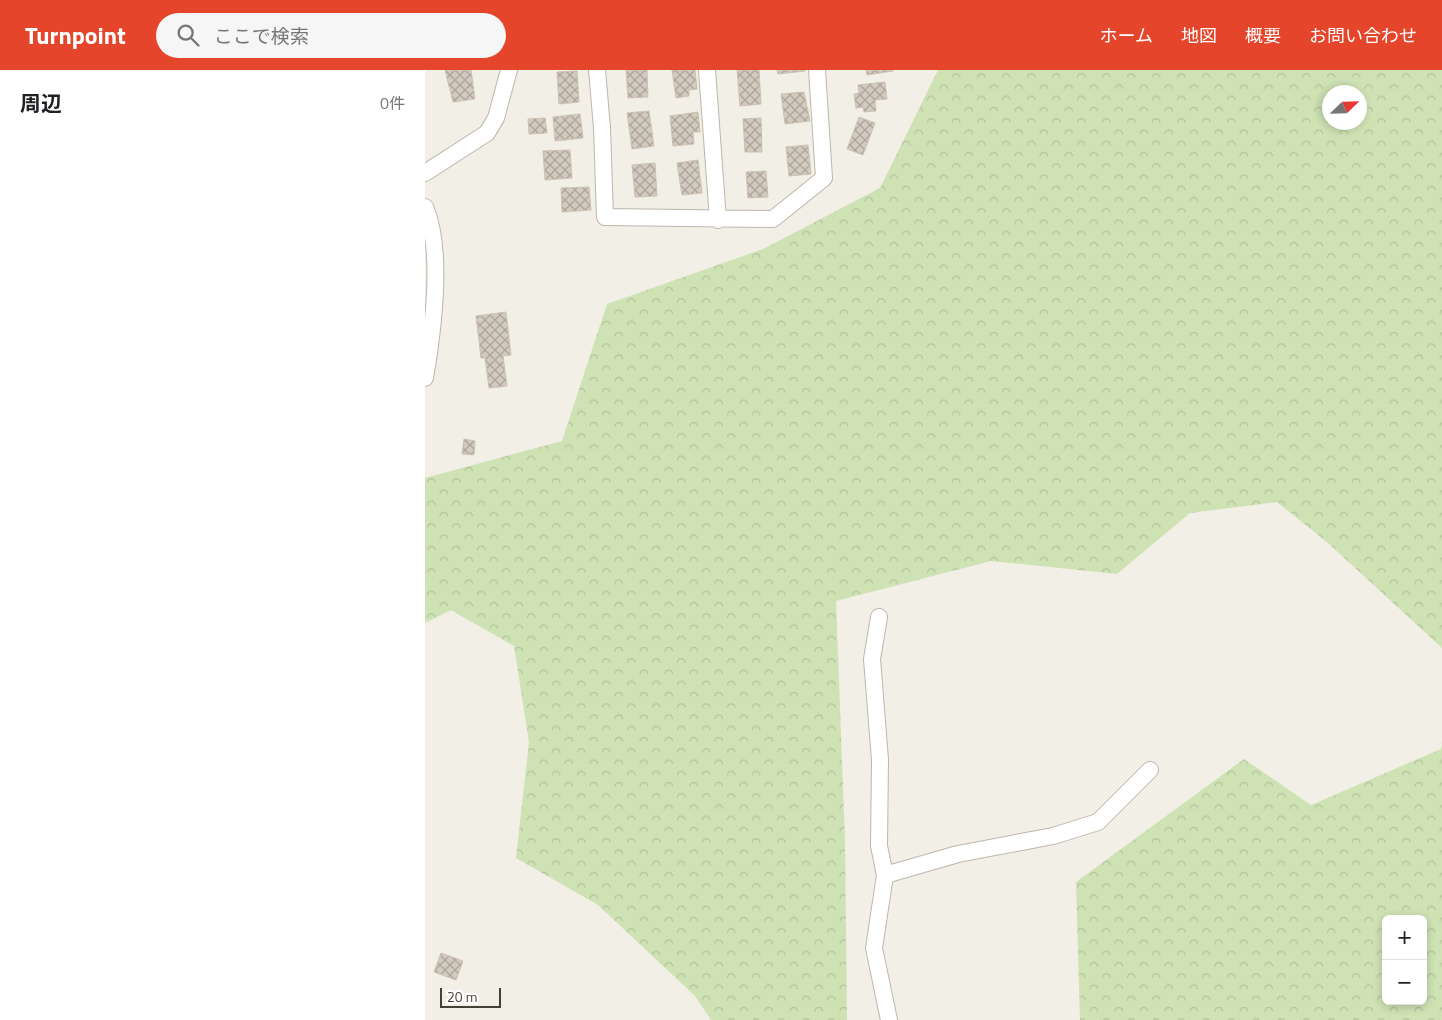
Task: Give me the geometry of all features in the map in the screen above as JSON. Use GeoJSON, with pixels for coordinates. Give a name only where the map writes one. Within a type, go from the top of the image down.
{"type":"FeatureCollection","features":[{"type":"Feature","properties":{"kind":"street"},"geometry":{"type":"LineString","coordinates":[[425,173],[487,132],[496,118],[509,70]]}},
{"type":"Feature","properties":{"kind":"street"},"geometry":{"type":"LineString","coordinates":[[597,70],[602,128],[605,217],[718,220],[773,219],[824,178],[817,70]]}},
{"type":"Feature","properties":{"kind":"street"},"geometry":{"type":"LineString","coordinates":[[707,70],[718,220]]}},
{"type":"Feature","properties":{"kind":"street"},"geometry":{"type":"LineString","coordinates":[[425,208],[431,222],[435,266],[433,333],[425,378]]}},
{"type":"Feature","properties":{"kind":"street"},"geometry":{"type":"LineString","coordinates":[[879,617],[872,659],[880,760],[879,846],[885,875],[874,948],[889,1020]]}},
{"type":"Feature","properties":{"kind":"street"},"geometry":{"type":"LineString","coordinates":[[885,875],[958,854],[1053,836],[1098,822],[1150,770]]}},
{"type":"Feature","properties":{"kind":"green space"},"geometry":{"type":"Polygon","coordinates":[[[938,70],[1442,70],[1442,648],[1328,543],[1277,502],[1190,513],[1117,574],[991,561],[836,601],[845,840],[847,1020],[711,1020],[695,996],[598,905],[516,858],[529,742],[514,646],[451,610],[425,623],[425,478],[562,441],[607,304],[763,249],[880,188],[938,70]]]}},
{"type":"Feature","properties":{"kind":"green space"},"geometry":{"type":"Polygon","coordinates":[[[1442,742],[1442,1020],[1080,1020],[1076,882],[1244,759],[1311,805],[1441,749],[1442,742]]]}},
{"type":"Feature","properties":{"kind":"building"},"geometry":{"type":"Polygon","coordinates":[[[445,70],[471,70],[475,99],[453,102],[445,70]]]}},
{"type":"Feature","properties":{"kind":"building"},"geometry":{"type":"Polygon","coordinates":[[[626,70],[647,70],[648,97],[628,98],[626,70]]]}},
{"type":"Feature","properties":{"kind":"building"},"geometry":{"type":"Polygon","coordinates":[[[672,70],[695,70],[697,89],[689,90],[689,96],[676,98],[672,70]]]}},
{"type":"Feature","properties":{"kind":"building"},"geometry":{"type":"Polygon","coordinates":[[[737,70],[759,70],[761,104],[740,106],[737,70]]]}},
{"type":"Feature","properties":{"kind":"building"},"geometry":{"type":"Polygon","coordinates":[[[777,70],[805,70],[805,71],[778,74],[777,70]]]}},
{"type":"Feature","properties":{"kind":"building"},"geometry":{"type":"Polygon","coordinates":[[[866,70],[893,70],[893,71],[867,75],[866,70]]]}},
{"type":"Feature","properties":{"kind":"building"},"geometry":{"type":"Polygon","coordinates":[[[577,71],[579,102],[559,104],[557,72],[577,71]]]}},
{"type":"Feature","properties":{"kind":"building"},"geometry":{"type":"Polygon","coordinates":[[[885,82],[887,99],[875,100],[876,111],[864,112],[863,107],[856,108],[854,94],[859,93],[858,85],[885,82]]]}},
{"type":"Feature","properties":{"kind":"building"},"geometry":{"type":"Polygon","coordinates":[[[804,92],[810,121],[785,124],[781,94],[804,92]]]}},
{"type":"Feature","properties":{"kind":"building"},"geometry":{"type":"Polygon","coordinates":[[[649,111],[654,146],[632,149],[627,113],[649,111]]]}},
{"type":"Feature","properties":{"kind":"building"},"geometry":{"type":"Polygon","coordinates":[[[698,112],[700,132],[693,132],[694,144],[673,146],[670,116],[698,112]]]}},
{"type":"Feature","properties":{"kind":"building"},"geometry":{"type":"Polygon","coordinates":[[[580,114],[583,138],[555,141],[553,117],[580,114]]]}},
{"type":"Feature","properties":{"kind":"building"},"geometry":{"type":"Polygon","coordinates":[[[859,117],[875,123],[863,155],[847,149],[859,117]]]}},
{"type":"Feature","properties":{"kind":"building"},"geometry":{"type":"Polygon","coordinates":[[[545,118],[547,133],[529,134],[528,119],[545,118]]]}},
{"type":"Feature","properties":{"kind":"building"},"geometry":{"type":"Polygon","coordinates":[[[761,118],[762,152],[745,152],[743,119],[761,118]]]}},
{"type":"Feature","properties":{"kind":"building"},"geometry":{"type":"Polygon","coordinates":[[[808,145],[811,174],[789,176],[786,147],[808,145]]]}},
{"type":"Feature","properties":{"kind":"building"},"geometry":{"type":"Polygon","coordinates":[[[570,150],[572,178],[545,180],[543,151],[570,150]]]}},
{"type":"Feature","properties":{"kind":"building"},"geometry":{"type":"Polygon","coordinates":[[[698,160],[702,193],[682,195],[677,163],[698,160]]]}},
{"type":"Feature","properties":{"kind":"building"},"geometry":{"type":"Polygon","coordinates":[[[655,163],[657,196],[635,197],[632,165],[655,163]]]}},
{"type":"Feature","properties":{"kind":"building"},"geometry":{"type":"Polygon","coordinates":[[[766,171],[768,197],[748,198],[746,172],[766,171]]]}},
{"type":"Feature","properties":{"kind":"building"},"geometry":{"type":"Polygon","coordinates":[[[589,187],[591,210],[562,212],[561,188],[589,187]]]}},
{"type":"Feature","properties":{"kind":"building"},"geometry":{"type":"Polygon","coordinates":[[[506,312],[511,355],[503,356],[507,386],[489,388],[485,358],[481,358],[476,316],[506,312]]]}},
{"type":"Feature","properties":{"kind":"building"},"geometry":{"type":"Polygon","coordinates":[[[464,439],[475,441],[474,455],[462,454],[464,439]]]}},
{"type":"Feature","properties":{"kind":"building"},"geometry":{"type":"Polygon","coordinates":[[[441,953],[463,961],[456,980],[434,972],[441,953]]]}}]}
